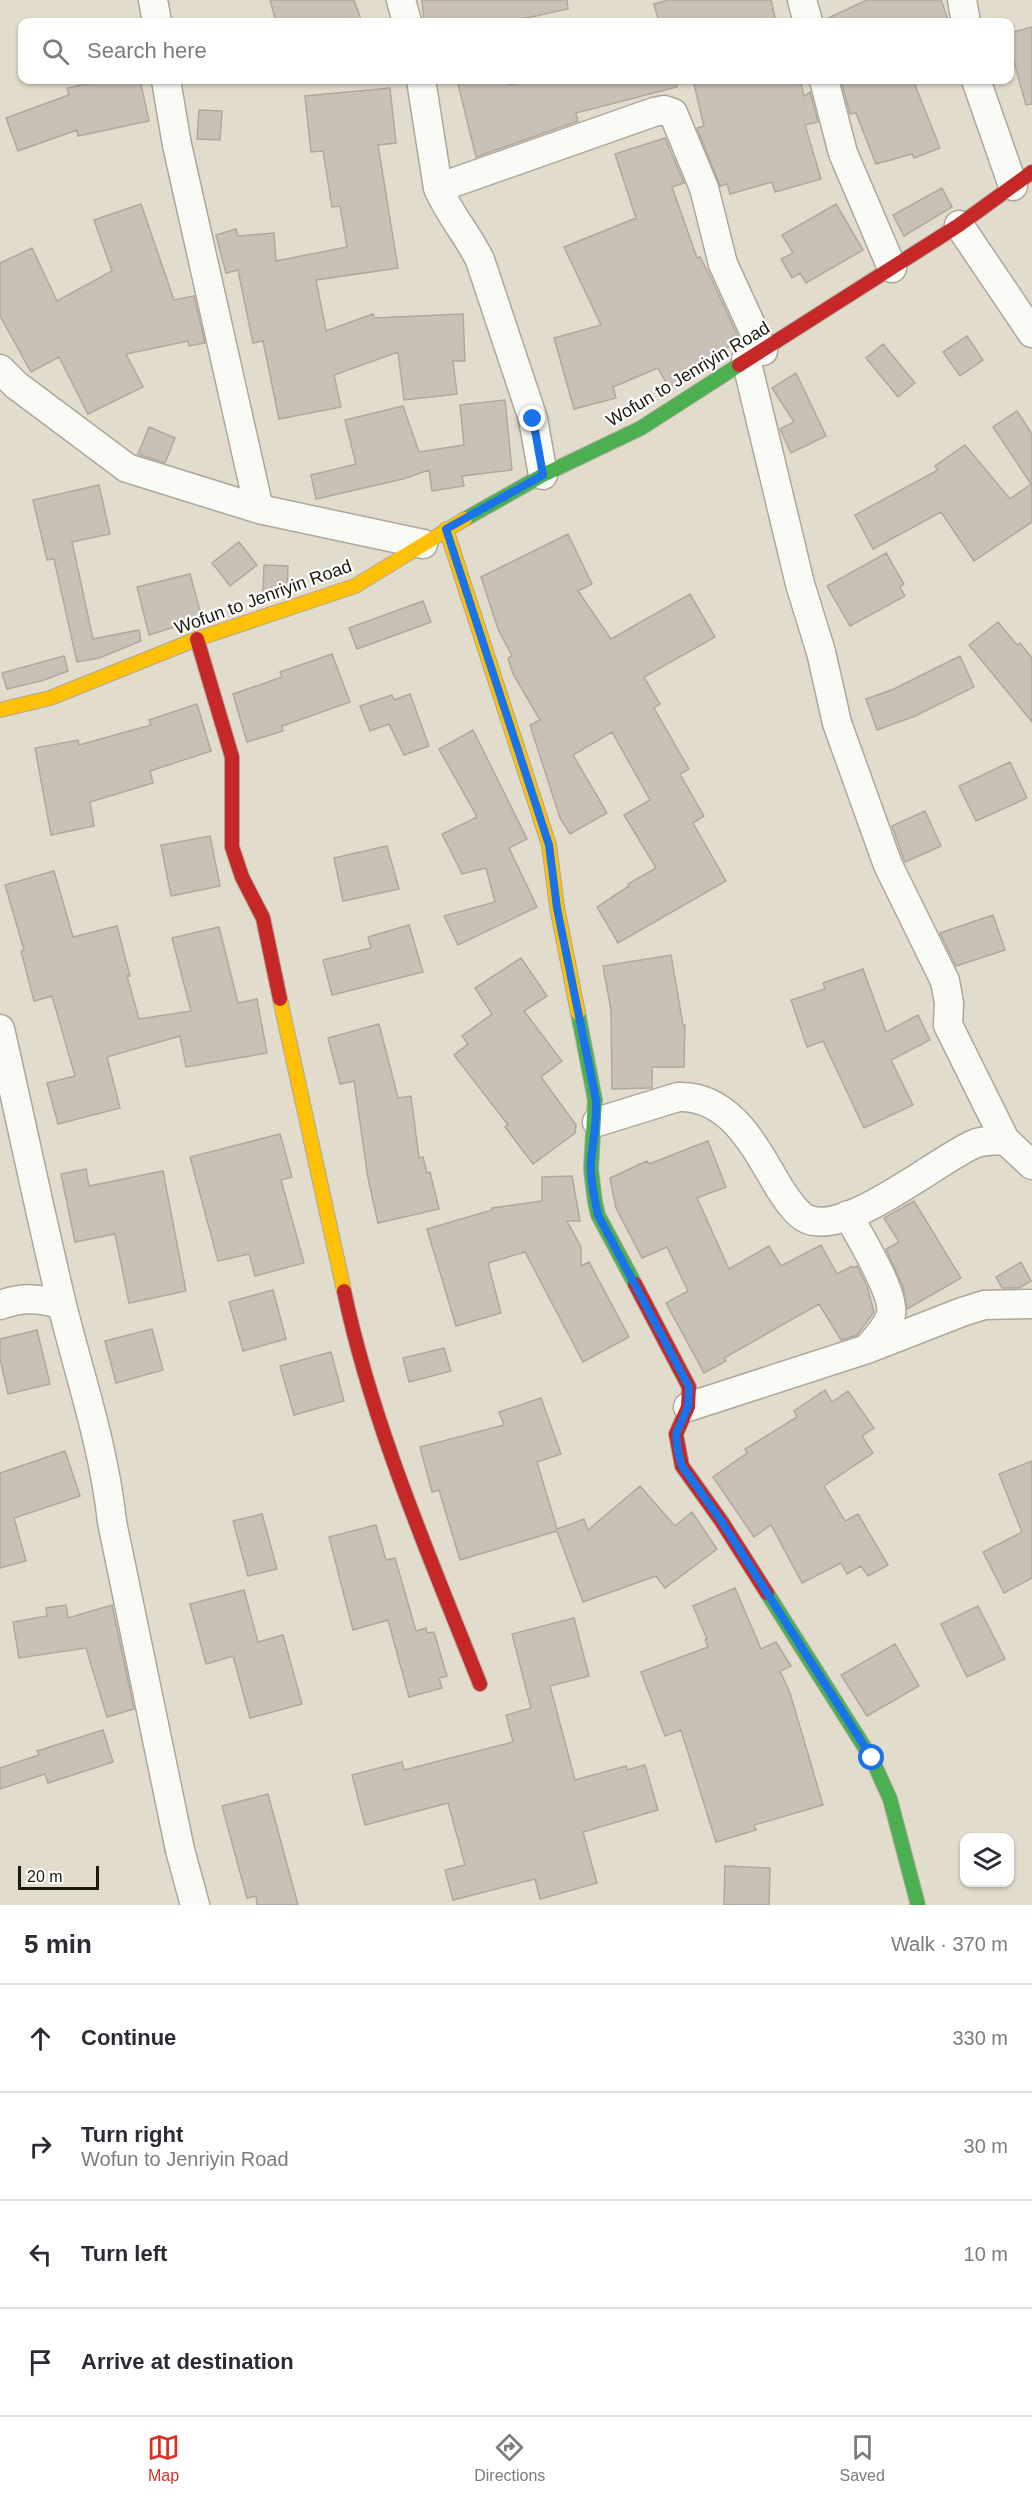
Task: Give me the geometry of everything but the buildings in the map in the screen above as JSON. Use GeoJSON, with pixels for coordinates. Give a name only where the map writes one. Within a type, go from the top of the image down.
{"type":"FeatureCollection","features":[{"type":"Feature","properties":{"kind":"street"},"geometry":{"type":"LineString","coordinates":[[153,0],[156,18]]}},
{"type":"Feature","properties":{"kind":"street"},"geometry":{"type":"LineString","coordinates":[[401,0],[406,18]]}},
{"type":"Feature","properties":{"kind":"street"},"geometry":{"type":"LineString","coordinates":[[802,0],[807,18]]}},
{"type":"Feature","properties":{"kind":"street"},"geometry":{"type":"LineString","coordinates":[[962,0],[965,18]]}},
{"type":"Feature","properties":{"kind":"street"},"geometry":{"type":"LineString","coordinates":[[167,84],[177,145],[259,509]]}},
{"type":"Feature","properties":{"kind":"street"},"geometry":{"type":"LineString","coordinates":[[422,84],[438,188],[445,205],[469,237],[480,260],[533,419],[543,475]]}},
{"type":"Feature","properties":{"kind":"street"},"geometry":{"type":"LineString","coordinates":[[825,84],[843,153],[892,268]]}},
{"type":"Feature","properties":{"kind":"street"},"geometry":{"type":"LineString","coordinates":[[978,84],[1023,179]]}},
{"type":"Feature","properties":{"kind":"street"},"geometry":{"type":"LineString","coordinates":[[438,188],[654,112],[664,110],[673,113],[704,188],[723,264],[754,355],[800,584],[821,652],[837,723],[888,865],[945,981],[949,1003],[948,1025],[1005,1140],[1032,1165]]}},
{"type":"Feature","properties":{"kind":"street","name":"Wofun to Jenriyin Road"},"geometry":{"type":"LineString","coordinates":[[0,710],[50,698],[197,639],[355,586],[435,536],[543,475],[641,428],[958,225],[1023,179]]}},
{"type":"Feature","properties":{"kind":"street"},"geometry":{"type":"LineString","coordinates":[[958,225],[1032,333]]}},
{"type":"Feature","properties":{"kind":"street"},"geometry":{"type":"LineString","coordinates":[[2,374],[127,468],[259,509],[435,536],[549,845],[557,908],[596,1100],[597,1122],[591,1164],[593,1192],[598,1215],[689,1387],[688,1407],[676,1434],[682,1466],[722,1522],[872,1758],[890,1799],[918,1905]]}},
{"type":"Feature","properties":{"kind":"street"},"geometry":{"type":"LineString","coordinates":[[197,639],[232,757],[232,847],[242,877],[263,918],[350,1321],[395,1468],[480,1684]]}},
{"type":"Feature","properties":{"kind":"street"},"geometry":{"type":"LineString","coordinates":[[0,1029],[62,1305],[96,1430],[109,1489],[112,1522],[180,1850],[195,1905]]}},
{"type":"Feature","properties":{"kind":"street"},"geometry":{"type":"LineString","coordinates":[[597,1122],[678,1097],[691,1096],[707,1101],[727,1113],[753,1143],[788,1201],[807,1220],[830,1221],[861,1211],[975,1143],[1005,1140]]}},
{"type":"Feature","properties":{"kind":"street"},"geometry":{"type":"LineString","coordinates":[[848,1215],[890,1296],[891,1314],[884,1328],[867,1349]]}},
{"type":"Feature","properties":{"kind":"street"},"geometry":{"type":"LineString","coordinates":[[0,1305],[15,1299],[41,1298],[62,1305]]}},
{"type":"Feature","properties":{"kind":"street"},"geometry":{"type":"LineString","coordinates":[[688,1407],[867,1349],[984,1305],[1032,1304]]}},
{"type":"Feature","properties":{"kind":"traffic: fast"},"geometry":{"type":"LineString","coordinates":[[465,519],[543,475],[641,428],[739,365]]}},
{"type":"Feature","properties":{"kind":"traffic: fast"},"geometry":{"type":"LineString","coordinates":[[578,1013],[595,1100],[591,1169],[595,1202],[598,1215],[635,1284]]}},
{"type":"Feature","properties":{"kind":"traffic: fast"},"geometry":{"type":"LineString","coordinates":[[767,1593],[872,1759],[890,1799],[918,1905]]}},
{"type":"Feature","properties":{"kind":"traffic: slow"},"geometry":{"type":"LineString","coordinates":[[0,710],[50,698],[197,639],[355,586],[465,519]]}},
{"type":"Feature","properties":{"kind":"traffic: slow"},"geometry":{"type":"LineString","coordinates":[[446,529],[549,845],[557,907],[578,1013]]}},
{"type":"Feature","properties":{"kind":"traffic: slow"},"geometry":{"type":"LineString","coordinates":[[280,999],[344,1291]]}},
{"type":"Feature","properties":{"kind":"traffic: jam"},"geometry":{"type":"LineString","coordinates":[[739,365],[959,225],[1032,172]]}},
{"type":"Feature","properties":{"kind":"traffic: jam"},"geometry":{"type":"LineString","coordinates":[[197,639],[232,757],[232,847],[242,877],[263,918],[280,999]]}},
{"type":"Feature","properties":{"kind":"traffic: jam"},"geometry":{"type":"LineString","coordinates":[[635,1284],[689,1387],[688,1407],[676,1434],[682,1466],[722,1522],[767,1593]]}},
{"type":"Feature","properties":{"kind":"traffic: jam"},"geometry":{"type":"LineString","coordinates":[[344,1291],[356,1342],[386,1441],[480,1684]]}},
{"type":"Feature","properties":{"kind":"route"},"geometry":{"type":"LineString","coordinates":[[533,419],[543,475],[446,529],[549,845],[557,908],[596,1100],[597,1122],[591,1164],[593,1192],[598,1215],[689,1387],[688,1407],[676,1434],[682,1466],[722,1522],[872,1758]]}}]}
